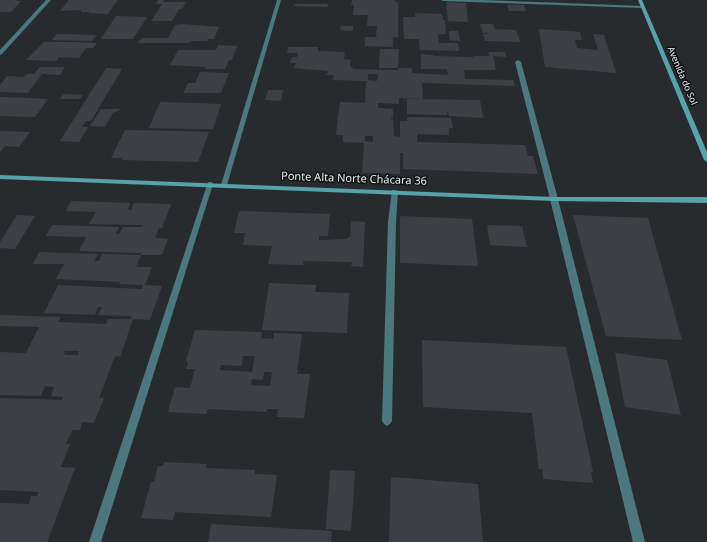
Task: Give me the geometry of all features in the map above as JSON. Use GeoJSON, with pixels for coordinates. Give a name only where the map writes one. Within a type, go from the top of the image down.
{"type":"FeatureCollection","features":[{"type":"Feature","properties":{"kind":"street"},"geometry":{"type":"LineString","coordinates":[[0,53],[49,0]]}},
{"type":"Feature","properties":{"kind":"street"},"geometry":{"type":"LineString","coordinates":[[224,184],[279,0]]}},
{"type":"Feature","properties":{"kind":"street"},"geometry":{"type":"LineString","coordinates":[[443,0],[644,7]]}},
{"type":"Feature","properties":{"kind":"street","name":"Avenida do Sol"},"geometry":{"type":"LineString","coordinates":[[640,0],[707,160]]}},
{"type":"Feature","properties":{"kind":"street"},"geometry":{"type":"LineString","coordinates":[[518,62],[554,199],[638,542]]}},
{"type":"Feature","properties":{"kind":"street","name":"Ponte Alta Norte Chácara 36"},"geometry":{"type":"LineString","coordinates":[[0,177],[224,184],[554,199],[707,200]]}},
{"type":"Feature","properties":{"kind":"street"},"geometry":{"type":"LineString","coordinates":[[95,542],[210,184]]}},
{"type":"Feature","properties":{"kind":"street"},"geometry":{"type":"LineString","coordinates":[[387,420],[394,192]]}},
{"type":"Feature","properties":{"kind":"building"},"geometry":{"type":"Polygon","coordinates":[[[0,0],[21,1],[11,12],[0,12],[0,0]]]}},
{"type":"Feature","properties":{"kind":"building"},"geometry":{"type":"Polygon","coordinates":[[[69,0],[118,0],[108,14],[81,12],[81,10],[60,11],[69,0]]]}},
{"type":"Feature","properties":{"kind":"building"},"geometry":{"type":"Polygon","coordinates":[[[158,0],[164,0],[163,2],[186,2],[182,9],[179,9],[172,21],[151,21],[162,4],[156,4],[158,0]]]}},
{"type":"Feature","properties":{"kind":"building"},"geometry":{"type":"Polygon","coordinates":[[[352,0],[395,0],[395,2],[398,2],[398,38],[393,37],[393,47],[365,46],[365,37],[376,37],[377,26],[367,26],[368,15],[353,15],[354,5],[351,5],[352,0]]]}},
{"type":"Feature","properties":{"kind":"building"},"geometry":{"type":"Polygon","coordinates":[[[446,2],[466,3],[468,22],[448,21],[446,2]]]}},
{"type":"Feature","properties":{"kind":"building"},"geometry":{"type":"Polygon","coordinates":[[[295,4],[328,4],[327,7],[294,6],[295,4]]]}},
{"type":"Feature","properties":{"kind":"building"},"geometry":{"type":"Polygon","coordinates":[[[507,5],[524,5],[526,11],[509,11],[507,5]]]}},
{"type":"Feature","properties":{"kind":"building"},"geometry":{"type":"Polygon","coordinates":[[[415,13],[442,14],[443,20],[445,20],[446,34],[438,34],[439,43],[458,43],[459,51],[420,50],[419,39],[404,39],[403,17],[415,17],[415,13]]]}},
{"type":"Feature","properties":{"kind":"building"},"geometry":{"type":"Polygon","coordinates":[[[116,16],[147,17],[133,39],[101,39],[116,16]]]}},
{"type":"Feature","properties":{"kind":"building"},"geometry":{"type":"Polygon","coordinates":[[[182,24],[219,27],[214,39],[208,39],[207,41],[191,41],[190,43],[138,43],[142,38],[168,38],[175,25],[182,24]]]}},
{"type":"Feature","properties":{"kind":"building"},"geometry":{"type":"Polygon","coordinates":[[[480,24],[493,24],[495,29],[516,30],[520,42],[485,41],[483,34],[488,34],[483,33],[480,24]]]}},
{"type":"Feature","properties":{"kind":"building"},"geometry":{"type":"Polygon","coordinates":[[[341,26],[353,26],[353,31],[340,30],[341,26]]]}},
{"type":"Feature","properties":{"kind":"building"},"geometry":{"type":"Polygon","coordinates":[[[539,29],[580,32],[582,40],[575,40],[577,48],[598,50],[593,34],[604,35],[616,73],[545,67],[539,29]]]}},
{"type":"Feature","properties":{"kind":"building"},"geometry":{"type":"Polygon","coordinates":[[[449,31],[458,31],[460,41],[450,40],[449,31]]]}},
{"type":"Feature","properties":{"kind":"building"},"geometry":{"type":"Polygon","coordinates":[[[57,34],[97,35],[92,41],[52,40],[57,34]]]}},
{"type":"Feature","properties":{"kind":"building"},"geometry":{"type":"Polygon","coordinates":[[[44,42],[97,43],[93,48],[86,48],[79,58],[59,57],[56,61],[26,60],[44,42]]]}},
{"type":"Feature","properties":{"kind":"building"},"geometry":{"type":"Polygon","coordinates":[[[218,45],[237,46],[232,60],[229,60],[225,69],[205,69],[206,67],[170,65],[178,50],[216,50],[218,45]]]}},
{"type":"Feature","properties":{"kind":"building"},"geometry":{"type":"Polygon","coordinates":[[[288,47],[318,47],[318,51],[345,52],[344,59],[351,60],[350,66],[354,69],[398,70],[398,68],[412,68],[412,73],[448,75],[447,69],[421,69],[421,54],[433,56],[474,57],[473,56],[489,56],[488,52],[505,52],[506,57],[493,56],[496,70],[464,70],[465,79],[513,80],[515,86],[422,83],[423,99],[399,98],[399,104],[378,103],[378,108],[393,109],[393,117],[391,117],[391,119],[393,119],[394,136],[400,137],[400,121],[407,121],[407,117],[451,118],[453,128],[449,128],[449,135],[417,134],[417,142],[525,145],[528,156],[533,156],[538,174],[403,169],[403,153],[400,153],[400,174],[362,173],[364,143],[343,142],[343,135],[336,135],[340,102],[365,103],[366,81],[333,80],[334,75],[326,75],[329,71],[294,68],[296,63],[290,63],[292,57],[297,57],[298,53],[287,53],[288,47]],[[368,74],[368,80],[377,81],[378,74],[368,74]],[[365,136],[365,141],[373,142],[373,136],[365,136]]]}},
{"type":"Feature","properties":{"kind":"building"},"geometry":{"type":"Polygon","coordinates":[[[380,49],[399,49],[398,68],[379,68],[380,49]]]}},
{"type":"Feature","properties":{"kind":"building"},"geometry":{"type":"Polygon","coordinates":[[[40,67],[65,67],[60,75],[42,74],[28,93],[0,92],[0,85],[7,76],[24,77],[27,74],[34,74],[40,67]]]}},
{"type":"Feature","properties":{"kind":"building"},"geometry":{"type":"Polygon","coordinates":[[[106,68],[122,69],[91,121],[86,121],[82,127],[88,127],[79,142],[60,141],[106,68]]]}},
{"type":"Feature","properties":{"kind":"building"},"geometry":{"type":"Polygon","coordinates":[[[200,72],[229,73],[221,93],[183,93],[188,83],[195,83],[200,72]]]}},
{"type":"Feature","properties":{"kind":"building"},"geometry":{"type":"Polygon","coordinates":[[[268,90],[283,90],[281,101],[265,100],[268,90]]]}},
{"type":"Feature","properties":{"kind":"building"},"geometry":{"type":"Polygon","coordinates":[[[63,94],[83,95],[80,99],[60,99],[63,94]]]}},
{"type":"Feature","properties":{"kind":"building"},"geometry":{"type":"Polygon","coordinates":[[[0,97],[48,99],[35,117],[0,116],[0,97]]]}},
{"type":"Feature","properties":{"kind":"building"},"geometry":{"type":"Polygon","coordinates":[[[407,99],[480,100],[483,118],[449,116],[448,112],[447,115],[407,114],[407,99]]]}},
{"type":"Feature","properties":{"kind":"building"},"geometry":{"type":"Polygon","coordinates":[[[160,102],[221,104],[213,129],[149,128],[160,102]]]}},
{"type":"Feature","properties":{"kind":"building"},"geometry":{"type":"Polygon","coordinates":[[[101,109],[122,109],[113,113],[105,127],[90,126],[101,109]]]}},
{"type":"Feature","properties":{"kind":"building"},"geometry":{"type":"Polygon","coordinates":[[[125,130],[209,132],[198,162],[122,160],[122,158],[111,158],[125,130]]]}},
{"type":"Feature","properties":{"kind":"building"},"geometry":{"type":"Polygon","coordinates":[[[0,131],[30,132],[19,147],[5,146],[0,151],[0,131]]]}},
{"type":"Feature","properties":{"kind":"building"},"geometry":{"type":"Polygon","coordinates":[[[71,201],[130,203],[128,210],[131,210],[134,203],[171,204],[162,228],[159,228],[155,238],[168,239],[162,255],[79,251],[86,237],[46,236],[52,225],[119,227],[116,234],[119,234],[123,227],[142,227],[143,225],[89,224],[96,212],[66,211],[71,201]]]}},
{"type":"Feature","properties":{"kind":"building"},"geometry":{"type":"Polygon","coordinates":[[[239,211],[330,214],[328,236],[319,236],[319,240],[348,239],[348,237],[350,237],[351,221],[365,222],[363,267],[351,266],[352,262],[303,261],[303,265],[268,264],[272,246],[243,245],[245,233],[234,233],[239,211]]]}},
{"type":"Feature","properties":{"kind":"building"},"geometry":{"type":"Polygon","coordinates":[[[17,215],[35,216],[15,249],[0,248],[0,242],[17,215]]]}},
{"type":"Feature","properties":{"kind":"building"},"geometry":{"type":"Polygon","coordinates":[[[573,215],[648,218],[682,340],[606,336],[573,215]]]}},
{"type":"Feature","properties":{"kind":"building"},"geometry":{"type":"Polygon","coordinates":[[[400,216],[472,219],[478,266],[400,263],[400,216]]]}},
{"type":"Feature","properties":{"kind":"building"},"geometry":{"type":"Polygon","coordinates":[[[487,225],[522,226],[527,247],[490,245],[487,225]]]}},
{"type":"Feature","properties":{"kind":"building"},"geometry":{"type":"Polygon","coordinates":[[[39,252],[98,254],[94,261],[99,261],[102,254],[141,255],[136,267],[152,267],[145,285],[162,286],[150,320],[133,319],[120,357],[115,356],[99,398],[104,398],[94,423],[82,422],[80,430],[72,430],[66,444],[70,444],[61,467],[75,468],[47,542],[0,542],[0,503],[29,504],[31,496],[37,496],[39,492],[0,490],[0,398],[62,400],[63,397],[51,396],[54,387],[45,386],[41,396],[0,395],[0,352],[26,353],[39,327],[0,326],[0,315],[61,317],[58,322],[106,324],[108,319],[131,319],[132,316],[98,315],[102,307],[98,307],[95,315],[44,313],[58,285],[142,289],[143,285],[119,284],[120,282],[56,279],[64,264],[33,264],[39,252]],[[65,351],[64,355],[78,355],[79,351],[65,351]]]}},
{"type":"Feature","properties":{"kind":"building"},"geometry":{"type":"Polygon","coordinates":[[[269,283],[316,285],[315,292],[349,293],[347,333],[262,330],[269,283]]]}},
{"type":"Feature","properties":{"kind":"building"},"geometry":{"type":"Polygon","coordinates":[[[195,330],[262,332],[261,338],[273,339],[274,333],[302,334],[297,374],[310,374],[304,418],[277,417],[278,409],[267,409],[267,412],[208,409],[206,414],[168,412],[175,387],[190,388],[195,369],[186,369],[188,362],[186,361],[195,330]],[[243,356],[242,366],[221,365],[220,370],[252,372],[255,356],[243,356]],[[264,372],[263,380],[252,379],[251,385],[270,386],[272,372],[264,372]]]}},
{"type":"Feature","properties":{"kind":"building"},"geometry":{"type":"Polygon","coordinates":[[[422,340],[566,347],[593,472],[591,472],[593,483],[543,479],[542,469],[539,469],[532,413],[423,407],[422,340]]]}},
{"type":"Feature","properties":{"kind":"building"},"geometry":{"type":"Polygon","coordinates":[[[615,353],[667,360],[681,415],[625,407],[615,353]]]}},
{"type":"Feature","properties":{"kind":"building"},"geometry":{"type":"Polygon","coordinates":[[[164,462],[207,464],[206,468],[255,470],[255,474],[277,475],[271,517],[175,512],[173,520],[141,518],[151,482],[154,482],[158,466],[163,466],[164,462]]]}},
{"type":"Feature","properties":{"kind":"building"},"geometry":{"type":"Polygon","coordinates":[[[330,470],[355,471],[351,531],[326,529],[330,470]]]}},
{"type":"Feature","properties":{"kind":"building"},"geometry":{"type":"Polygon","coordinates":[[[391,477],[478,484],[483,542],[389,542],[391,477]]]}},
{"type":"Feature","properties":{"kind":"building"},"geometry":{"type":"Polygon","coordinates":[[[211,524],[332,531],[331,542],[208,542],[211,524]]]}}]}
